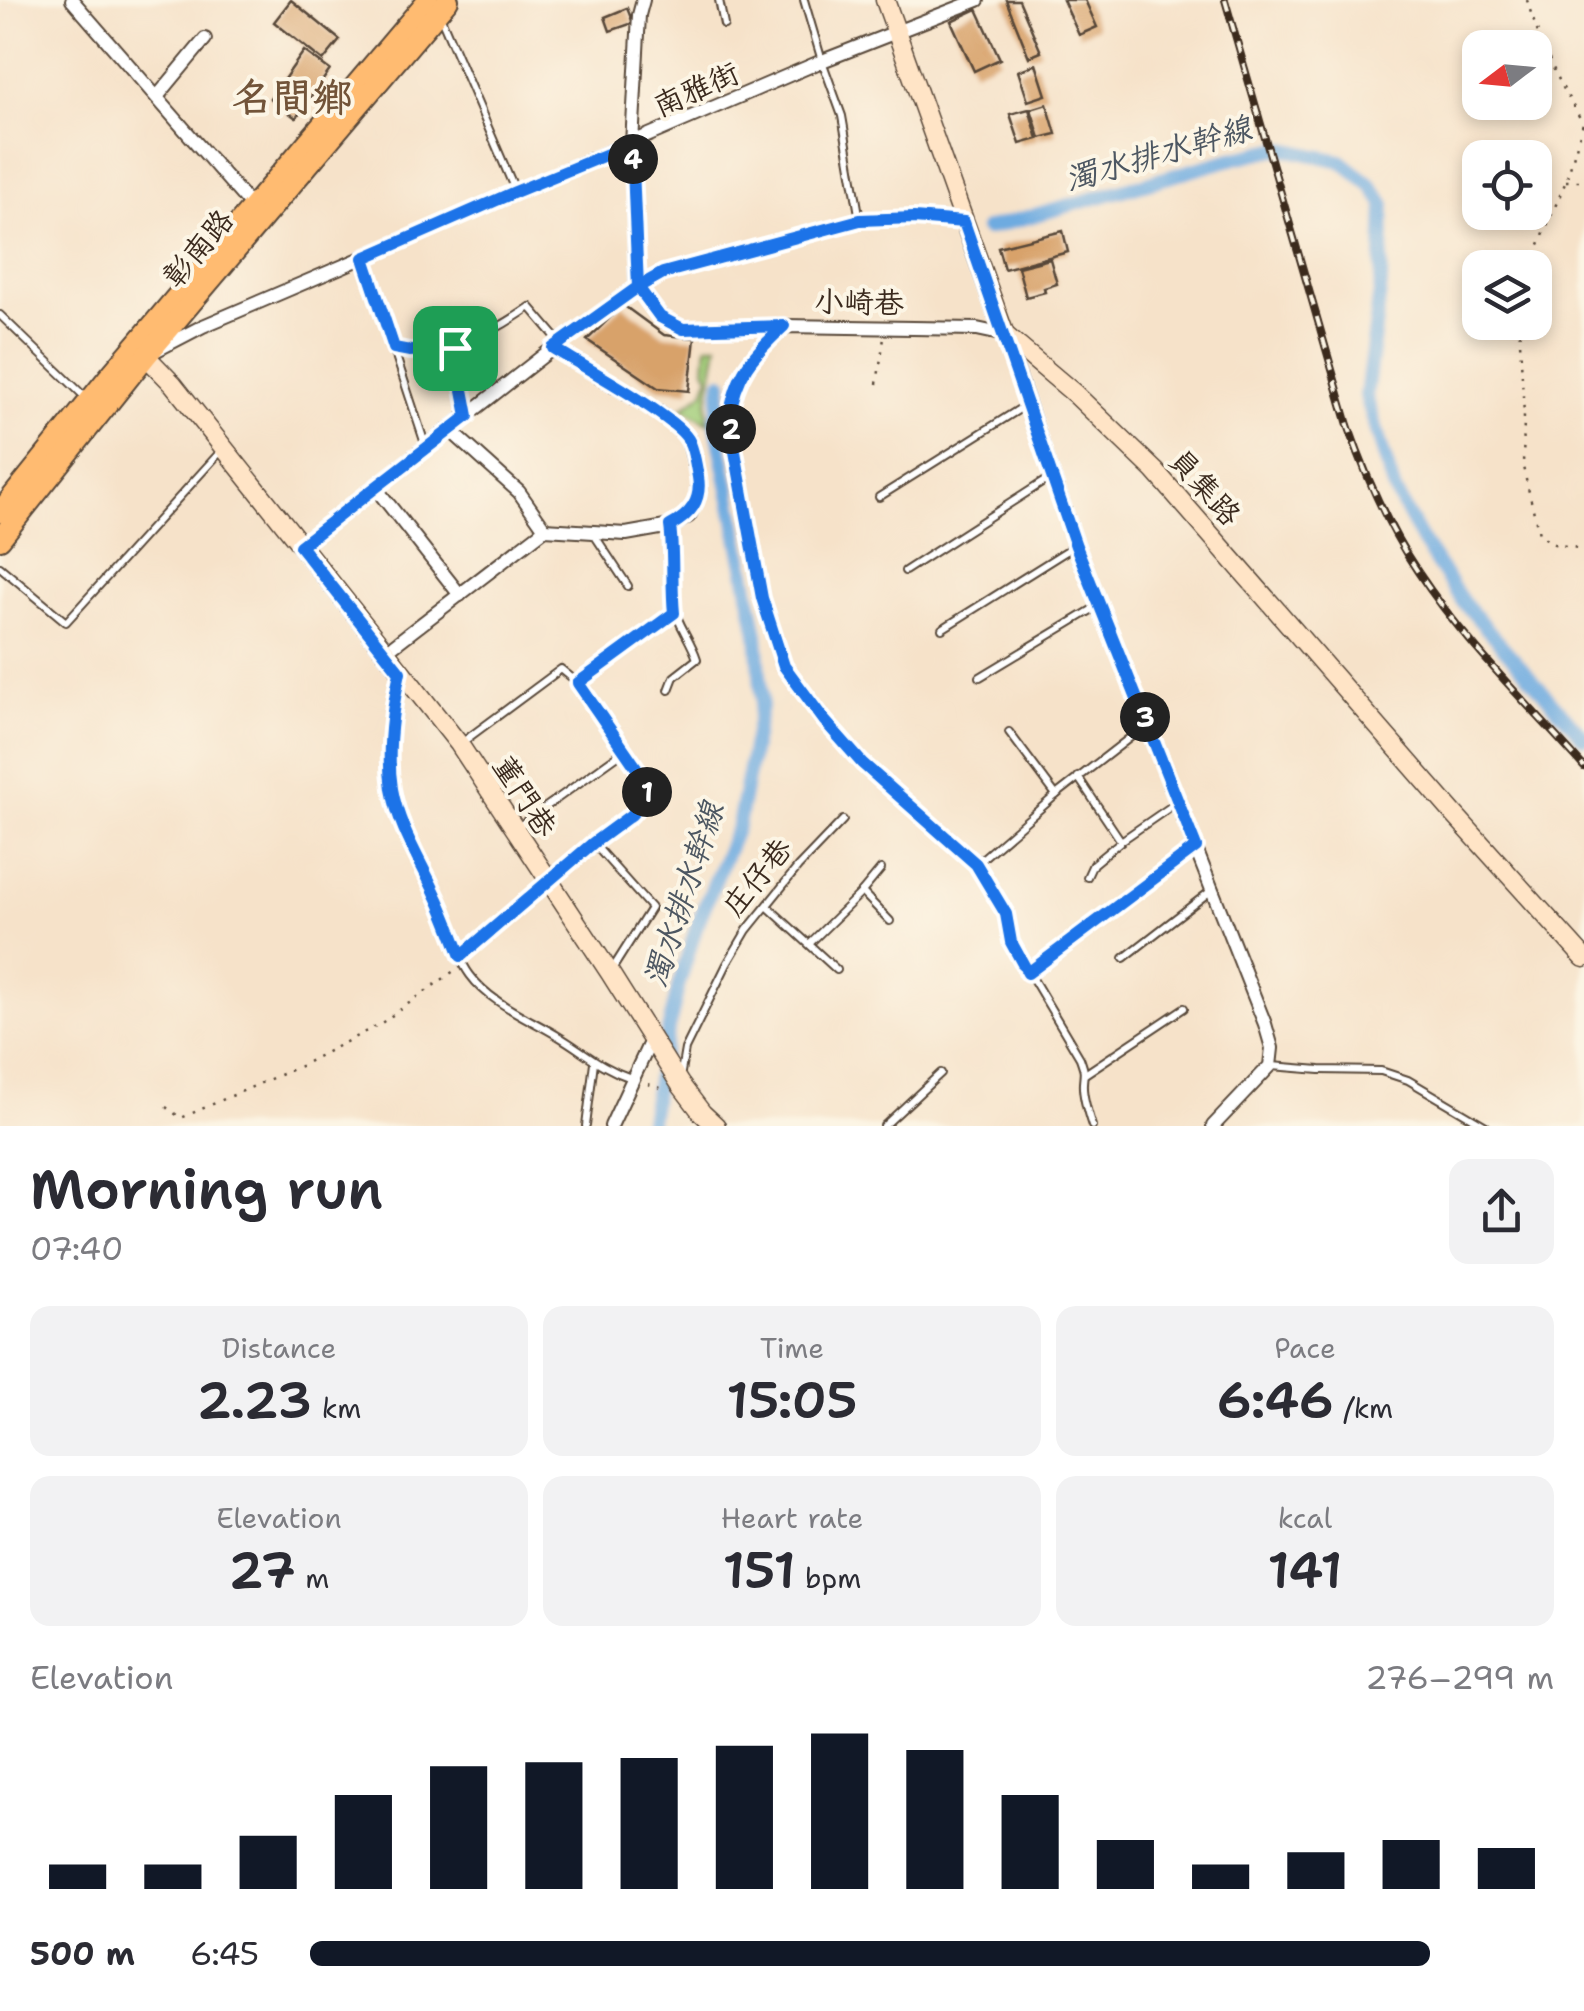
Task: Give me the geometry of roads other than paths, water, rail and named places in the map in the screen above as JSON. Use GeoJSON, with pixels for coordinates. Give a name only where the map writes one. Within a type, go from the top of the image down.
{"type":"FeatureCollection","features":[{"type":"Feature","properties":{"kind":"main road","name":"員集路"},"geometry":{"type":"LineString","coordinates":[[885,0],[1005,335],[1075,394],[1155,471],[1584,958]]}},
{"type":"Feature","properties":{"kind":"main road","name":"彰南路"},"geometry":{"type":"LineString","coordinates":[[141,351],[252,208],[437,3]]}},
{"type":"Feature","properties":{"kind":"main road","name":"彰南路"},"geometry":{"type":"LineString","coordinates":[[0,512],[96,406],[437,3]]}},
{"type":"Feature","properties":{"kind":"main road","name":"董門巷"},"geometry":{"type":"LineString","coordinates":[[141,351],[173,384],[459,744],[682,1086]]}},
{"type":"Feature","properties":{"kind":"main road","name":"彰南路"},"geometry":{"type":"LineString","coordinates":[[0,539],[96,406]]}},
{"type":"Feature","properties":{"kind":"main road"},"geometry":{"type":"LineString","coordinates":[[682,1086],[716,1126]]}},
{"type":"Feature","properties":{"kind":"street","name":"彰南路"},"geometry":{"type":"LineString","coordinates":[[72,0],[252,208]]}},
{"type":"Feature","properties":{"kind":"street"},"geometry":{"type":"LineString","coordinates":[[642,0],[632,144],[638,287],[660,317],[683,329],[784,326]]}},
{"type":"Feature","properties":{"kind":"street","name":"南雅街"},"geometry":{"type":"LineString","coordinates":[[141,351],[822,61],[978,0]]}},
{"type":"Feature","properties":{"kind":"street"},"geometry":{"type":"LineString","coordinates":[[156,97],[205,39]]}},
{"type":"Feature","properties":{"kind":"street"},"geometry":{"type":"LineString","coordinates":[[300,546],[557,345],[638,287]]}},
{"type":"Feature","properties":{"kind":"street","name":"小崎巷"},"geometry":{"type":"LineString","coordinates":[[784,326],[977,328],[1005,335]]}},
{"type":"Feature","properties":{"kind":"street"},"geometry":{"type":"LineString","coordinates":[[1005,335],[1076,546],[1266,1024],[1272,1048],[1270,1066],[1213,1126]]}},
{"type":"Feature","properties":{"kind":"street"},"geometry":{"type":"LineString","coordinates":[[385,652],[545,529],[626,534],[670,526],[689,516],[699,481],[688,438],[666,418],[557,345]]}},
{"type":"Feature","properties":{"kind":"street"},"geometry":{"type":"LineString","coordinates":[[450,430],[519,492],[545,529]]}},
{"type":"Feature","properties":{"kind":"street"},"geometry":{"type":"LineString","coordinates":[[375,487],[460,595]]}},
{"type":"Feature","properties":{"kind":"street"},"geometry":{"type":"LineString","coordinates":[[611,1126],[652,1038]]}},
{"type":"Feature","properties":{"kind":"lane"},"geometry":{"type":"LineString","coordinates":[[719,0],[724,26]]}},
{"type":"Feature","properties":{"kind":"lane"},"geometry":{"type":"LineString","coordinates":[[804,0],[842,116],[860,220]]}},
{"type":"Feature","properties":{"kind":"lane"},"geometry":{"type":"LineString","coordinates":[[437,3],[515,192]]}},
{"type":"Feature","properties":{"kind":"lane"},"geometry":{"type":"LineString","coordinates":[[638,287],[663,273],[860,220],[914,218],[964,222]]}},
{"type":"Feature","properties":{"kind":"lane"},"geometry":{"type":"LineString","coordinates":[[364,258],[426,448]]}},
{"type":"Feature","properties":{"kind":"lane"},"geometry":{"type":"LineString","coordinates":[[394,348],[455,348],[502,327],[530,307],[557,345]]}},
{"type":"Feature","properties":{"kind":"lane"},"geometry":{"type":"LineString","coordinates":[[0,315],[96,406]]}},
{"type":"Feature","properties":{"kind":"lane","name":"小崎巷"},"geometry":{"type":"LineString","coordinates":[[784,326],[755,354],[734,391],[729,419],[762,598],[784,666],[862,763],[976,864],[1006,914],[1011,942],[1080,1058],[1092,1126]]}},
{"type":"Feature","properties":{"kind":"lane"},"geometry":{"type":"LineString","coordinates":[[455,348],[468,416]]}},
{"type":"Feature","properties":{"kind":"lane"},"geometry":{"type":"LineString","coordinates":[[879,497],[1028,403]]}},
{"type":"Feature","properties":{"kind":"lane"},"geometry":{"type":"LineString","coordinates":[[0,567],[66,622],[224,449]]}},
{"type":"Feature","properties":{"kind":"lane"},"geometry":{"type":"LineString","coordinates":[[905,570],[1052,476]]}},
{"type":"Feature","properties":{"kind":"lane"},"geometry":{"type":"LineString","coordinates":[[668,690],[674,677],[696,659],[693,645],[674,613],[670,526]]}},
{"type":"Feature","properties":{"kind":"lane"},"geometry":{"type":"LineString","coordinates":[[592,532],[628,586]]}},
{"type":"Feature","properties":{"kind":"lane"},"geometry":{"type":"LineString","coordinates":[[942,629],[1076,546]]}},
{"type":"Feature","properties":{"kind":"lane"},"geometry":{"type":"LineString","coordinates":[[980,677],[1100,606]]}},
{"type":"Feature","properties":{"kind":"lane"},"geometry":{"type":"LineString","coordinates":[[578,683],[674,613]]}},
{"type":"Feature","properties":{"kind":"lane"},"geometry":{"type":"LineString","coordinates":[[459,744],[561,669],[578,683],[649,786],[646,798],[631,815],[593,843],[462,960]]}},
{"type":"Feature","properties":{"kind":"lane"},"geometry":{"type":"LineString","coordinates":[[400,672],[390,744],[392,786],[411,847],[437,897],[462,960],[487,992],[594,1062],[632,1079]]}},
{"type":"Feature","properties":{"kind":"lane"},"geometry":{"type":"LineString","coordinates":[[976,864],[1078,777],[1148,724]]}},
{"type":"Feature","properties":{"kind":"lane"},"geometry":{"type":"LineString","coordinates":[[1009,732],[1056,795]]}},
{"type":"Feature","properties":{"kind":"lane"},"geometry":{"type":"LineString","coordinates":[[514,830],[625,750]]}},
{"type":"Feature","properties":{"kind":"lane"},"geometry":{"type":"LineString","coordinates":[[1078,777],[1121,841]]}},
{"type":"Feature","properties":{"kind":"lane"},"geometry":{"type":"LineString","coordinates":[[1087,877],[1093,864],[1178,802]]}},
{"type":"Feature","properties":{"kind":"lane","name":"庄仔巷"},"geometry":{"type":"LineString","coordinates":[[682,1086],[685,1049],[747,930],[842,820]]}},
{"type":"Feature","properties":{"kind":"lane"},"geometry":{"type":"LineString","coordinates":[[593,843],[651,908],[610,973]]}},
{"type":"Feature","properties":{"kind":"lane"},"geometry":{"type":"LineString","coordinates":[[1028,973],[1196,847]]}},
{"type":"Feature","properties":{"kind":"lane"},"geometry":{"type":"LineString","coordinates":[[810,943],[881,869]]}},
{"type":"Feature","properties":{"kind":"lane"},"geometry":{"type":"LineString","coordinates":[[1124,958],[1213,890]]}},
{"type":"Feature","properties":{"kind":"lane"},"geometry":{"type":"LineString","coordinates":[[862,892],[890,921]]}},
{"type":"Feature","properties":{"kind":"lane"},"geometry":{"type":"LineString","coordinates":[[767,906],[838,970]]}},
{"type":"Feature","properties":{"kind":"lane"},"geometry":{"type":"LineString","coordinates":[[1085,1074],[1184,1008]]}},
{"type":"Feature","properties":{"kind":"lane"},"geometry":{"type":"LineString","coordinates":[[586,1126],[594,1062]]}},
{"type":"Feature","properties":{"kind":"lane"},"geometry":{"type":"LineString","coordinates":[[1270,1066],[1381,1072],[1408,1080],[1486,1126]]}},
{"type":"Feature","properties":{"kind":"lane"},"geometry":{"type":"LineString","coordinates":[[884,1126],[941,1073]]}},
{"type":"Feature","properties":{"kind":"waterway","name":"濁水排水幹線"},"geometry":{"type":"LineString","coordinates":[[986,229],[1280,148],[1341,161],[1371,185],[1384,204],[1381,284],[1366,396],[1395,491],[1422,541],[1463,602],[1584,738]]}},
{"type":"Feature","properties":{"kind":"waterway","name":"濁水排水幹線"},"geometry":{"type":"LineString","coordinates":[[649,1126],[679,984],[697,925],[738,825],[762,701],[757,634],[716,423],[722,382]]}},
{"type":"Feature","properties":{"kind":"railway"},"geometry":{"type":"LineString","coordinates":[[1225,0],[1348,425],[1378,501],[1407,555],[1456,624],[1584,767]]}},
{"type":"Feature","properties":{"kind":"district","name":"名間鄉"},"geometry":{"type":"Point","coordinates":[292,97]}}]}
